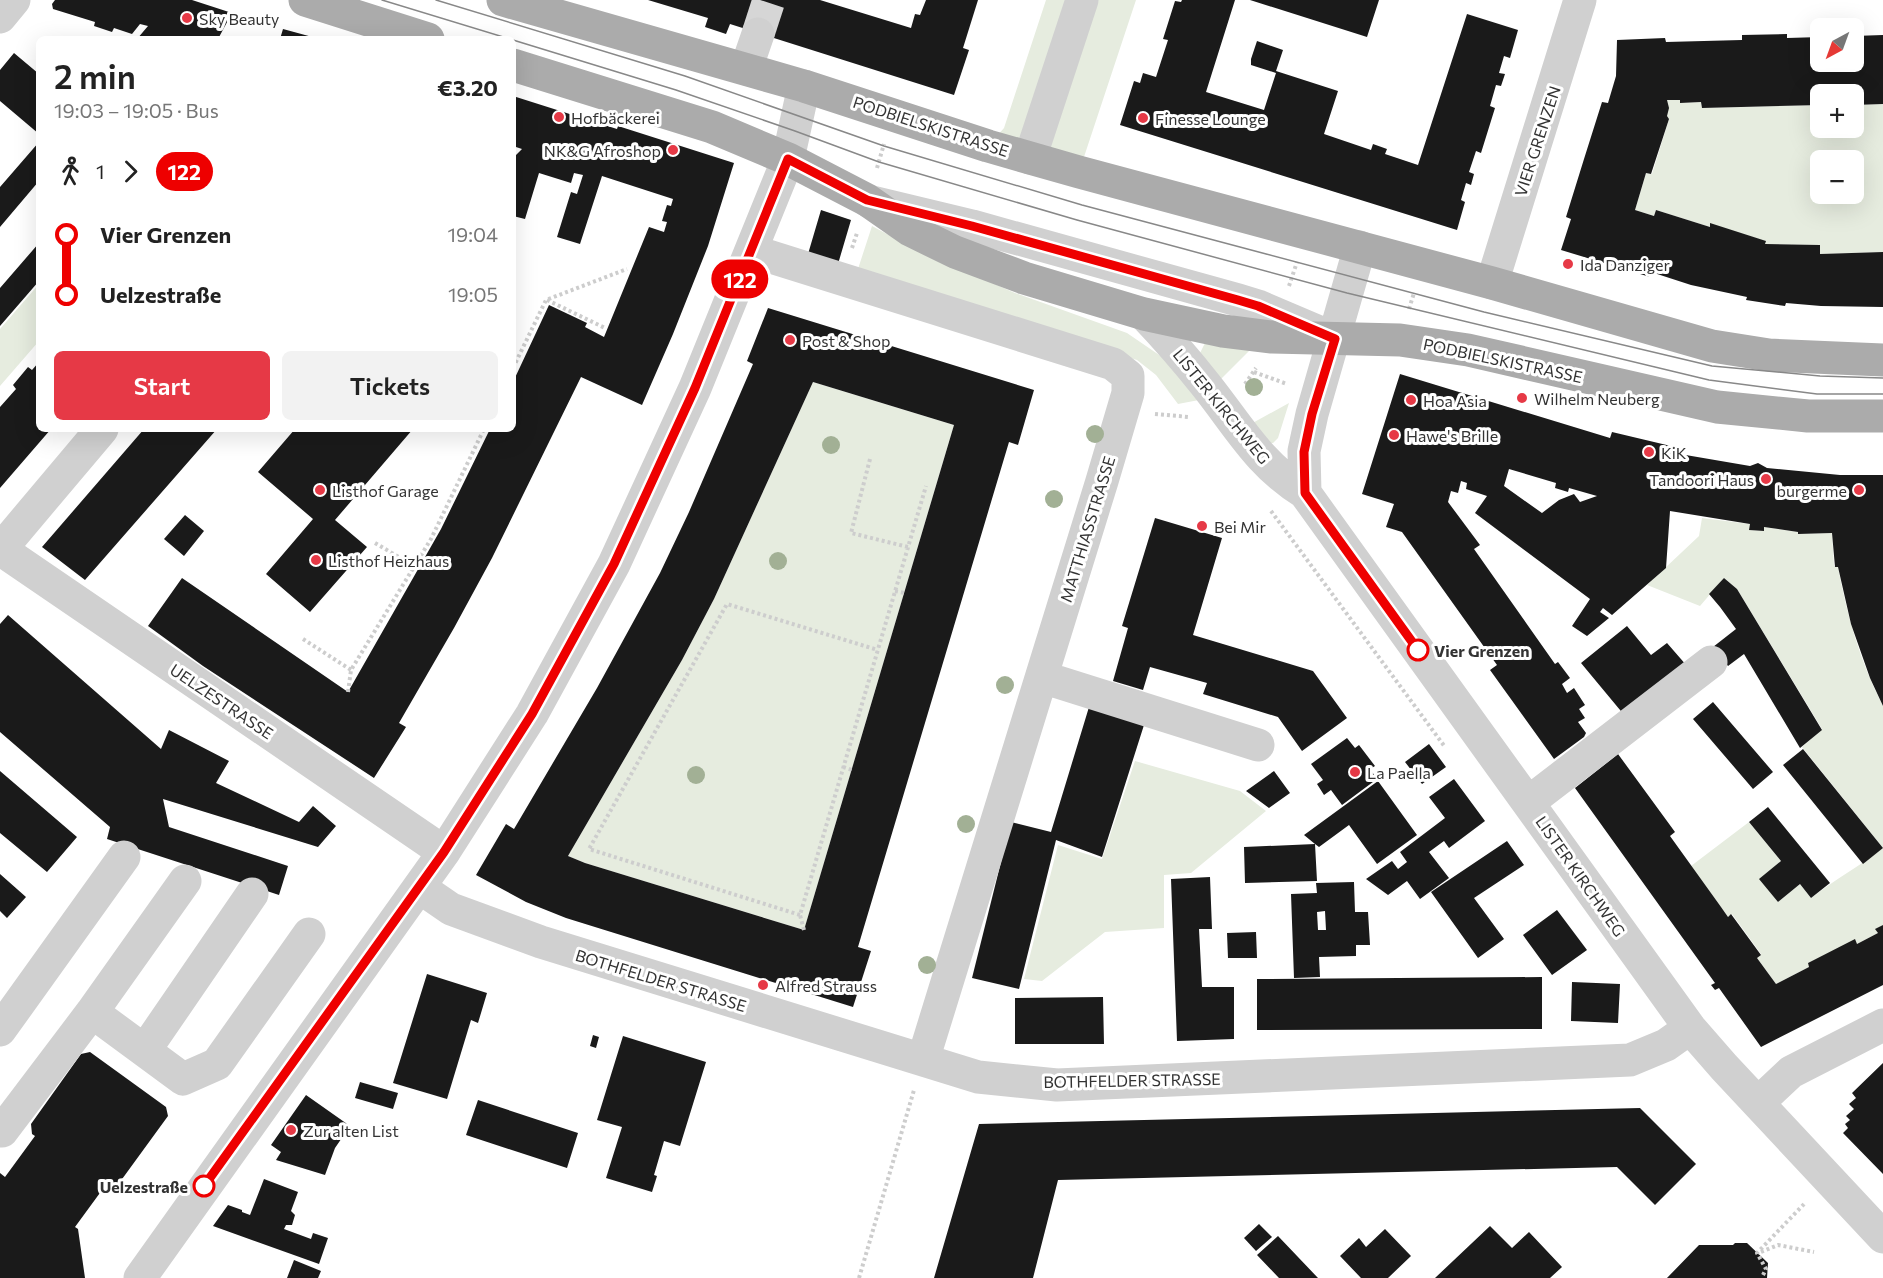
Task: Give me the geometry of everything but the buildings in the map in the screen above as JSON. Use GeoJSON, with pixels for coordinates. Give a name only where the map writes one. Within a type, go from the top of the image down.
{"type":"FeatureCollection","features":[{"type":"Feature","properties":{"kind":"main road"},"geometry":{"type":"LineString","coordinates":[[305,0],[419,36]]}},
{"type":"Feature","properties":{"kind":"main road","name":"PODBIELSKISTRASSE"},"geometry":{"type":"LineString","coordinates":[[503,0],[804,86],[1030,158],[1492,283],[1712,346],[1769,355],[1883,360]]}},
{"type":"Feature","properties":{"kind":"main road","name":"PODBIELSKISTRASSE"},"geometry":{"type":"LineString","coordinates":[[516,66],[712,127],[788,159],[867,200],[910,230],[956,252],[1024,278],[1144,314],[1223,331],[1272,337],[1400,340],[1468,350],[1717,407],[1808,417],[1883,416]]}},
{"type":"Feature","properties":{"kind":"street"},"geometry":{"type":"LineString","coordinates":[[0,17],[14,0]]}},
{"type":"Feature","properties":{"kind":"street"},"geometry":{"type":"LineString","coordinates":[[1030,158],[1082,0]]}},
{"type":"Feature","properties":{"kind":"street","name":"VIER GRENZEN"},"geometry":{"type":"LineString","coordinates":[[1492,283],[1580,0]]}},
{"type":"Feature","properties":{"kind":"street"},"geometry":{"type":"LineString","coordinates":[[746,69],[758,34]]}},
{"type":"Feature","properties":{"kind":"street"},"geometry":{"type":"LineString","coordinates":[[140,1278],[444,852],[532,714],[614,564],[695,388],[788,159],[804,86]]}},
{"type":"Feature","properties":{"kind":"street"},"geometry":{"type":"LineString","coordinates":[[867,200],[972,226],[1238,300],[1258,306],[1335,339]]}},
{"type":"Feature","properties":{"kind":"street"},"geometry":{"type":"LineString","coordinates":[[1305,493],[1304,452],[1312,414],[1360,247]]}},
{"type":"Feature","properties":{"kind":"street","name":"MATTHIASSTRASSE"},"geometry":{"type":"LineString","coordinates":[[752,251],[1113,364],[1128,376],[1128,393],[923,1060]]}},
{"type":"Feature","properties":{"kind":"street","name":"LISTER KIRCHWEG"},"geometry":{"type":"LineString","coordinates":[[1144,314],[1205,384],[1258,455],[1284,480],[1305,493],[1690,1028],[1883,1237]]}},
{"type":"Feature","properties":{"kind":"street"},"geometry":{"type":"LineString","coordinates":[[0,550],[99,432]]}},
{"type":"Feature","properties":{"kind":"street","name":"UELZESTRASSE"},"geometry":{"type":"LineString","coordinates":[[0,550],[444,852]]}},
{"type":"Feature","properties":{"kind":"street"},"geometry":{"type":"LineString","coordinates":[[1529,802],[1711,662]]}},
{"type":"Feature","properties":{"kind":"street"},"geometry":{"type":"LineString","coordinates":[[1042,677],[1258,745]]}},
{"type":"Feature","properties":{"kind":"street"},"geometry":{"type":"LineString","coordinates":[[0,1030],[124,857]]}},
{"type":"Feature","properties":{"kind":"street"},"geometry":{"type":"LineString","coordinates":[[0,1129],[2,1131],[92,1012],[185,881]]}},
{"type":"Feature","properties":{"kind":"street","name":"BOTHFELDER STRASSE"},"geometry":{"type":"LineString","coordinates":[[419,886],[451,909],[540,942],[978,1077],[1058,1085],[1630,1060],[1666,1045],[1690,1028]]}},
{"type":"Feature","properties":{"kind":"street"},"geometry":{"type":"LineString","coordinates":[[145,1050],[252,894]]}},
{"type":"Feature","properties":{"kind":"street"},"geometry":{"type":"LineString","coordinates":[[92,1012],[183,1079],[217,1064],[309,934]]}},
{"type":"Feature","properties":{"kind":"street"},"geometry":{"type":"LineString","coordinates":[[1758,1103],[1791,1072],[1883,1025]]}},
{"type":"Feature","properties":{"kind":"path"},"geometry":{"type":"LineString","coordinates":[[1400,340],[1423,264]]}},
{"type":"Feature","properties":{"kind":"path"},"geometry":{"type":"LineString","coordinates":[[516,362],[546,300],[627,269]]}},
{"type":"Feature","properties":{"kind":"path"},"geometry":{"type":"LineString","coordinates":[[546,300],[605,328]]}},
{"type":"Feature","properties":{"kind":"path"},"geometry":{"type":"LineString","coordinates":[[1243,386],[1258,365]]}},
{"type":"Feature","properties":{"kind":"path"},"geometry":{"type":"LineString","coordinates":[[1254,372],[1295,387]]}},
{"type":"Feature","properties":{"kind":"path"},"geometry":{"type":"LineString","coordinates":[[1122,411],[1192,418]]}},
{"type":"Feature","properties":{"kind":"path"},"geometry":{"type":"LineString","coordinates":[[348,692],[351,670],[431,539],[483,432]]}},
{"type":"Feature","properties":{"kind":"path"},"geometry":{"type":"LineString","coordinates":[[870,459],[851,533],[908,547]]}},
{"type":"Feature","properties":{"kind":"path"},"geometry":{"type":"LineString","coordinates":[[804,930],[800,915],[926,486]]}},
{"type":"Feature","properties":{"kind":"path"},"geometry":{"type":"LineString","coordinates":[[1266,504],[1447,750]]}},
{"type":"Feature","properties":{"kind":"path"},"geometry":{"type":"LineString","coordinates":[[375,543],[414,566]]}},
{"type":"Feature","properties":{"kind":"path"},"geometry":{"type":"LineString","coordinates":[[895,591],[905,593]]}},
{"type":"Feature","properties":{"kind":"path"},"geometry":{"type":"LineString","coordinates":[[800,915],[589,849],[727,604],[878,650]]}},
{"type":"Feature","properties":{"kind":"path"},"geometry":{"type":"LineString","coordinates":[[303,639],[351,670]]}},
{"type":"Feature","properties":{"kind":"path"},"geometry":{"type":"LineString","coordinates":[[843,767],[852,770]]}},
{"type":"Feature","properties":{"kind":"path"},"geometry":{"type":"LineString","coordinates":[[859,1278],[923,1060]]}},
{"type":"Feature","properties":{"kind":"path"},"geometry":{"type":"LineString","coordinates":[[1757,1253],[1810,1198]]}},
{"type":"Feature","properties":{"kind":"path"},"geometry":{"type":"LineString","coordinates":[[1757,1253],[1778,1245],[1814,1252]]}},
{"type":"Feature","properties":{"kind":"path"},"geometry":{"type":"LineString","coordinates":[[1757,1253],[1766,1269],[1763,1275]]}},
{"type":"Feature","properties":{"kind":"shaded area"},"geometry":{"type":"Polygon","coordinates":[[[1046,0],[1136,0],[1079,172],[988,146],[1004,128],[1046,0]]]}},
{"type":"Feature","properties":{"kind":"shaded area"},"geometry":{"type":"Polygon","coordinates":[[[1667,100],[1680,100],[1680,103],[1701,102],[1702,108],[1810,105],[1810,138],[1864,138],[1864,105],[1883,104],[1883,252],[1820,254],[1820,245],[1765,244],[1765,241],[1711,224],[1710,227],[1656,210],[1654,216],[1635,210],[1646,173],[1652,174],[1669,119],[1667,100]]]}},
{"type":"Feature","properties":{"kind":"shaded area"},"geometry":{"type":"Polygon","coordinates":[[[872,226],[911,247],[1015,293],[1127,333],[1165,359],[1199,400],[1178,404],[1156,375],[1137,360],[857,272],[872,226]]]}},
{"type":"Feature","properties":{"kind":"shaded area"},"geometry":{"type":"Polygon","coordinates":[[[36,287],[36,344],[0,386],[0,329],[36,287]]]}},
{"type":"Feature","properties":{"kind":"shaded area"},"geometry":{"type":"Polygon","coordinates":[[[1205,343],[1251,349],[1218,382],[1200,353],[1205,343]]]}},
{"type":"Feature","properties":{"kind":"shaded area"},"geometry":{"type":"Polygon","coordinates":[[[813,382],[954,425],[804,930],[568,856],[682,660],[714,599],[813,382]]]}},
{"type":"Feature","properties":{"kind":"shaded area"},"geometry":{"type":"Polygon","coordinates":[[[1289,403],[1278,438],[1273,443],[1265,444],[1249,425],[1289,403]]]}},
{"type":"Feature","properties":{"kind":"shaded area"},"geometry":{"type":"Polygon","coordinates":[[[1702,518],[1750,524],[1750,530],[1764,531],[1764,527],[1798,532],[1798,534],[1832,533],[1834,566],[1838,567],[1861,655],[1883,706],[1883,848],[1802,747],[1822,729],[1737,589],[1724,578],[1700,606],[1647,585],[1699,536],[1702,518]]]}},
{"type":"Feature","properties":{"kind":"shaded area"},"geometry":{"type":"Polygon","coordinates":[[[1135,761],[1240,791],[1266,811],[1191,873],[1164,875],[1164,928],[1105,932],[1042,981],[1024,979],[1058,845],[1102,859],[1135,761]]]}},
{"type":"Feature","properties":{"kind":"shaded area"},"geometry":{"type":"Polygon","coordinates":[[[1749,822],[1781,861],[1760,879],[1778,902],[1800,884],[1811,898],[1883,848],[1883,925],[1876,929],[1878,933],[1857,944],[1855,940],[1808,963],[1809,967],[1776,984],[1757,958],[1761,954],[1732,914],[1728,917],[1691,866],[1749,822]]]}},
{"type":"Feature","properties":{"kind":"tunnel"},"geometry":{"type":"LineString","coordinates":[[758,34],[769,0]]}},
{"type":"Feature","properties":{"kind":"tram line"},"geometry":{"type":"LineString","coordinates":[[382,0],[500,36]]}},
{"type":"Feature","properties":{"kind":"tram line"},"geometry":{"type":"LineString","coordinates":[[436,0],[685,76],[884,146],[1082,205],[1484,312],[1712,366],[1820,376],[1883,378]]}},
{"type":"Feature","properties":{"kind":"tram line"},"geometry":{"type":"LineString","coordinates":[[516,41],[676,90],[879,162],[1077,220],[1347,293],[1709,380],[1817,394],[1883,394]]}},
{"type":"Feature","properties":{"kind":"bus line","name":"122"},"geometry":{"type":"LineString","coordinates":[[204,1186],[444,852],[532,714],[614,564],[695,388],[788,159],[867,200],[972,226],[1238,300],[1258,306],[1335,339],[1312,414],[1304,452],[1305,493],[1418,650]]}},
{"type":"Feature","properties":{"kind":"place","name":"Sky Beauty"},"geometry":{"type":"Point","coordinates":[187,18]}},
{"type":"Feature","properties":{"kind":"place","name":"Hofbäckerei"},"geometry":{"type":"Point","coordinates":[559,117]}},
{"type":"Feature","properties":{"kind":"place","name":"Finesse Lounge"},"geometry":{"type":"Point","coordinates":[1143,118]}},
{"type":"Feature","properties":{"kind":"place","name":"NK&G Afroshop"},"geometry":{"type":"Point","coordinates":[673,150]}},
{"type":"Feature","properties":{"kind":"place","name":"Ida Danziger"},"geometry":{"type":"Point","coordinates":[1568,264]}},
{"type":"Feature","properties":{"kind":"place","name":"Post & Shop"},"geometry":{"type":"Point","coordinates":[790,340]}},
{"type":"Feature","properties":{"kind":"place","name":"Wilhelm Neuberg"},"geometry":{"type":"Point","coordinates":[1522,398]}},
{"type":"Feature","properties":{"kind":"place","name":"Hoa Asia"},"geometry":{"type":"Point","coordinates":[1411,400]}},
{"type":"Feature","properties":{"kind":"place","name":"Hawe's Brille"},"geometry":{"type":"Point","coordinates":[1394,435]}},
{"type":"Feature","properties":{"kind":"place","name":"KiK"},"geometry":{"type":"Point","coordinates":[1649,452]}},
{"type":"Feature","properties":{"kind":"place","name":"Tandoori Haus"},"geometry":{"type":"Point","coordinates":[1766,479]}},
{"type":"Feature","properties":{"kind":"place","name":"Listhof Garage"},"geometry":{"type":"Point","coordinates":[320,490]}},
{"type":"Feature","properties":{"kind":"place","name":"burgerme"},"geometry":{"type":"Point","coordinates":[1859,490]}},
{"type":"Feature","properties":{"kind":"place","name":"Bei Mir"},"geometry":{"type":"Point","coordinates":[1202,526]}},
{"type":"Feature","properties":{"kind":"place","name":"Listhof Heizhaus"},"geometry":{"type":"Point","coordinates":[316,560]}},
{"type":"Feature","properties":{"kind":"place","name":"Vier Grenzen"},"geometry":{"type":"Point","coordinates":[1418,650]}},
{"type":"Feature","properties":{"kind":"place","name":"La Paella"},"geometry":{"type":"Point","coordinates":[1355,772]}},
{"type":"Feature","properties":{"kind":"place","name":"Alfred Strauss"},"geometry":{"type":"Point","coordinates":[763,985]}},
{"type":"Feature","properties":{"kind":"place","name":"Zur alten List"},"geometry":{"type":"Point","coordinates":[291,1130]}},
{"type":"Feature","properties":{"kind":"place","name":"Uelzestraße"},"geometry":{"type":"Point","coordinates":[204,1186]}}]}
